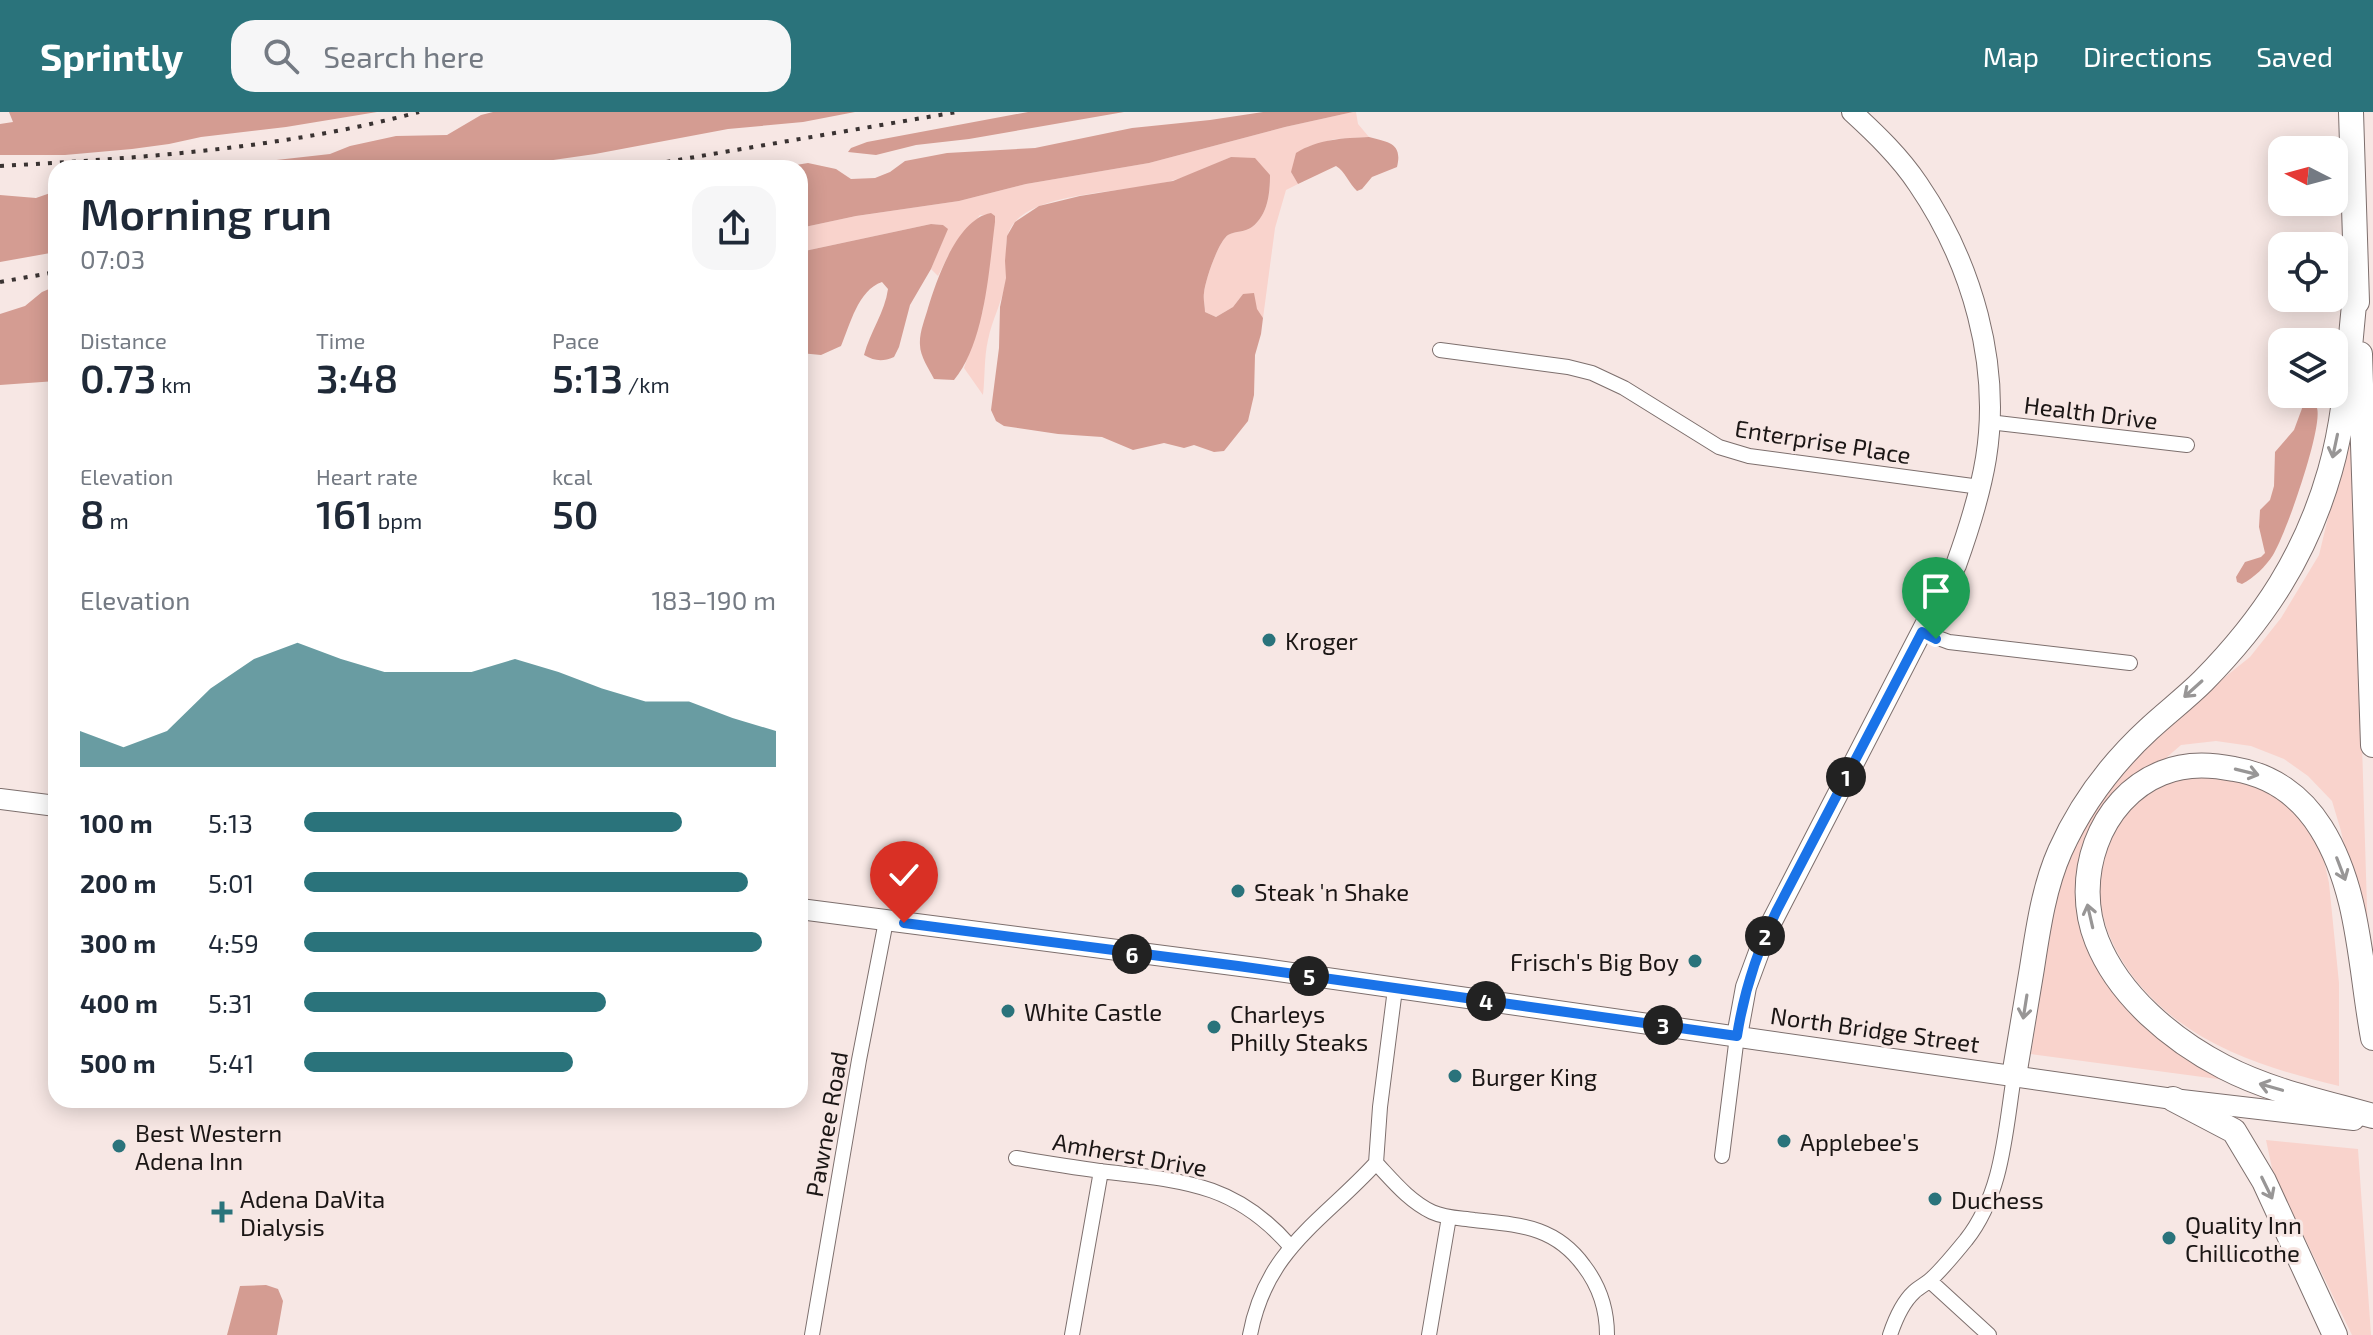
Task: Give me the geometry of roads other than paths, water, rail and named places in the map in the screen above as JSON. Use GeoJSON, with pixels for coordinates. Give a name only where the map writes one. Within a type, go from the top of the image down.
{"type":"FeatureCollection","features":[{"type":"Feature","properties":{"kind":"highway"},"geometry":{"type":"LineString","coordinates":[[2351,112],[2373,745]]}},
{"type":"Feature","properties":{"kind":"highway"},"geometry":{"type":"LineString","coordinates":[[2014,1076],[2045,897],[2059,853],[2086,802],[2112,767],[2147,730],[2201,683],[2247,633],[2272,600],[2299,554],[2331,469],[2341,421],[2356,286]]}},
{"type":"Feature","properties":{"kind":"highway"},"geometry":{"type":"LineString","coordinates":[[2373,1038],[2357,932],[2343,873],[2320,827],[2301,802],[2264,777],[2219,766],[2191,765],[2162,773],[2117,804],[2094,848],[2087,876],[2087,907],[2096,940],[2125,989],[2177,1036],[2221,1065],[2257,1083],[2373,1119]]}},
{"type":"Feature","properties":{"kind":"highway"},"geometry":{"type":"LineString","coordinates":[[2173,1099],[2234,1131],[2264,1181],[2335,1335]]}},
{"type":"Feature","properties":{"kind":"main road"},"geometry":{"type":"LineString","coordinates":[[1737,1036],[1746,987],[1766,933],[1956,565],[1975,511],[1986,455],[1988,373],[1968,282],[1919,185],[1892,151],[1852,112]]}},
{"type":"Feature","properties":{"kind":"main road"},"geometry":{"type":"LineString","coordinates":[[0,799],[48,805]]}},
{"type":"Feature","properties":{"kind":"main road","name":"North Bridge Street"},"geometry":{"type":"LineString","coordinates":[[808,910],[1238,966],[2173,1099],[2373,1119]]}},
{"type":"Feature","properties":{"kind":"street","name":"Enterprise Place"},"geometry":{"type":"LineString","coordinates":[[1440,350],[1592,373],[1732,452],[1980,487]]}},
{"type":"Feature","properties":{"kind":"street","name":"Health Drive"},"geometry":{"type":"LineString","coordinates":[[1989,422],[2187,445]]}},
{"type":"Feature","properties":{"kind":"street"},"geometry":{"type":"LineString","coordinates":[[1922,632],[1949,642],[2130,663]]}},
{"type":"Feature","properties":{"kind":"street","name":"Pawnee Road"},"geometry":{"type":"LineString","coordinates":[[812,1335],[886,921]]}},
{"type":"Feature","properties":{"kind":"street"},"geometry":{"type":"LineString","coordinates":[[1250,1335],[1266,1284],[1290,1246],[1376,1163],[1395,989]]}},
{"type":"Feature","properties":{"kind":"street"},"geometry":{"type":"LineString","coordinates":[[1722,1156],[1737,1036]]}},
{"type":"Feature","properties":{"kind":"street"},"geometry":{"type":"LineString","coordinates":[[1890,1335],[1908,1299],[1915,1290],[1930,1281],[1967,1239],[1984,1214],[1999,1171],[2014,1076]]}},
{"type":"Feature","properties":{"kind":"street","name":"Amherst Drive"},"geometry":{"type":"LineString","coordinates":[[1016,1158],[1200,1185],[1250,1208],[1273,1226],[1290,1246]]}},
{"type":"Feature","properties":{"kind":"street"},"geometry":{"type":"LineString","coordinates":[[1376,1163],[1415,1202],[1432,1212],[1536,1229],[1568,1246],[1592,1276],[1601,1294],[1607,1335]]}},
{"type":"Feature","properties":{"kind":"street"},"geometry":{"type":"LineString","coordinates":[[1072,1335],[1101,1171]]}},
{"type":"Feature","properties":{"kind":"street"},"geometry":{"type":"LineString","coordinates":[[1429,1335],[1449,1217]]}},
{"type":"Feature","properties":{"kind":"street"},"geometry":{"type":"LineString","coordinates":[[1930,1281],[1989,1335]]}},
{"type":"Feature","properties":{"kind":"railway"},"geometry":{"type":"LineString","coordinates":[[91,160],[263,143],[367,125],[419,112]]}},
{"type":"Feature","properties":{"kind":"railway"},"geometry":{"type":"LineString","coordinates":[[678,160],[957,112]]}},
{"type":"Feature","properties":{"kind":"railway"},"geometry":{"type":"LineString","coordinates":[[0,166],[48,163]]}},
{"type":"Feature","properties":{"kind":"railway"},"geometry":{"type":"LineString","coordinates":[[0,282],[48,273]]}},
{"type":"Feature","properties":{"kind":"place","name":"Kroger"},"geometry":{"type":"Point","coordinates":[1269,640]}},
{"type":"Feature","properties":{"kind":"place","name":"Steak 'n Shake"},"geometry":{"type":"Point","coordinates":[1238,891]}},
{"type":"Feature","properties":{"kind":"place","name":"Frisch's Big Boy"},"geometry":{"type":"Point","coordinates":[1695,961]}},
{"type":"Feature","properties":{"kind":"place","name":"White Castle"},"geometry":{"type":"Point","coordinates":[1008,1011]}},
{"type":"Feature","properties":{"kind":"place","name":"Charleys Philly Steaks"},"geometry":{"type":"Point","coordinates":[1214,1027]}},
{"type":"Feature","properties":{"kind":"place","name":"Burger King"},"geometry":{"type":"Point","coordinates":[1455,1076]}},
{"type":"Feature","properties":{"kind":"place","name":"Applebee's"},"geometry":{"type":"Point","coordinates":[1784,1141]}},
{"type":"Feature","properties":{"kind":"place","name":"Best Western Adena Inn"},"geometry":{"type":"Point","coordinates":[119,1146]}},
{"type":"Feature","properties":{"kind":"place","name":"Duchess"},"geometry":{"type":"Point","coordinates":[1935,1199]}},
{"type":"Feature","properties":{"kind":"place","name":"Adena DaVita Dialysis"},"geometry":{"type":"Point","coordinates":[222,1212]}},
{"type":"Feature","properties":{"kind":"place","name":"Quality Inn Chillicothe"},"geometry":{"type":"Point","coordinates":[2169,1238]}}]}
